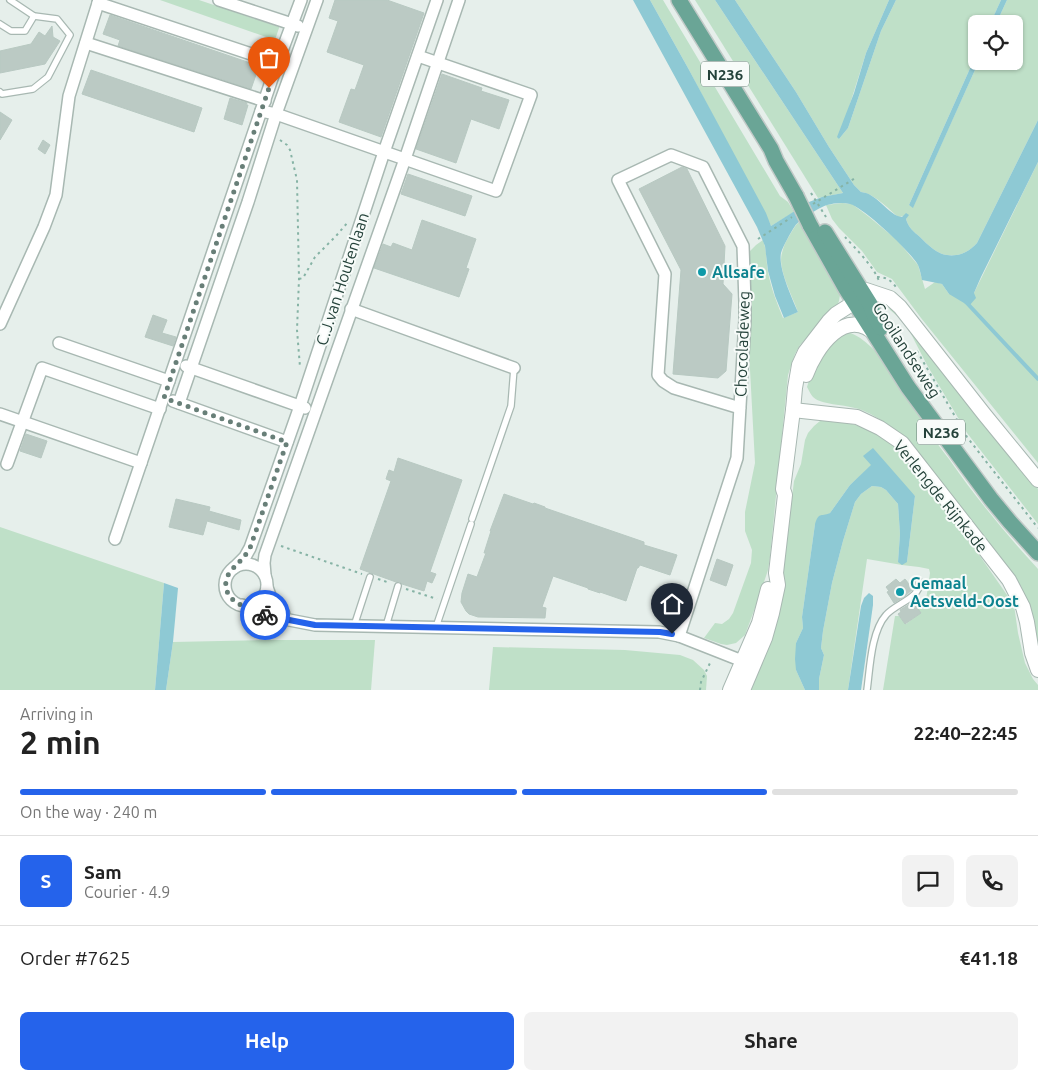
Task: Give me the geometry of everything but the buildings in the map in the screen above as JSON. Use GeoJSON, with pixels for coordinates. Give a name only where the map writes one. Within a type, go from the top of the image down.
{"type":"FeatureCollection","features":[{"type":"Feature","properties":{"kind":"main road","name":"Gooilandseweg"},"geometry":{"type":"LineString","coordinates":[[679,0],[771,149],[776,162],[803,194],[858,296],[876,335],[908,387],[996,505],[1038,552]]}},
{"type":"Feature","properties":{"kind":"main road","name":"Gooilandseweg"},"geometry":{"type":"LineString","coordinates":[[858,296],[870,304],[875,318],[957,440],[1038,542]]}},
{"type":"Feature","properties":{"kind":"street"},"geometry":{"type":"LineString","coordinates":[[219,0],[307,29]]}},
{"type":"Feature","properties":{"kind":"street"},"geometry":{"type":"LineString","coordinates":[[115,539],[301,0]]}},
{"type":"Feature","properties":{"kind":"street"},"geometry":{"type":"LineString","coordinates":[[179,403],[276,114],[317,0]]}},
{"type":"Feature","properties":{"kind":"street","name":"C.J.van Houtenlaan"},"geometry":{"type":"LineString","coordinates":[[234,568],[245,557],[250,548],[437,0]]}},
{"type":"Feature","properties":{"kind":"street","name":"C.J.van Houtenlaan"},"geometry":{"type":"LineString","coordinates":[[284,619],[284,614],[276,608],[271,600],[266,581],[265,555],[459,0]]}},
{"type":"Feature","properties":{"kind":"street"},"geometry":{"type":"LineString","coordinates":[[0,324],[44,227],[56,195],[69,96],[99,1],[278,64],[293,67]]}},
{"type":"Feature","properties":{"kind":"street"},"geometry":{"type":"LineString","coordinates":[[86,43],[263,106],[276,114],[496,192],[531,95],[418,56]]}},
{"type":"Feature","properties":{"kind":"street"},"geometry":{"type":"LineString","coordinates":[[248,149],[264,154]]}},
{"type":"Feature","properties":{"kind":"street","name":"Chocoladeweg"},"geometry":{"type":"LineString","coordinates":[[679,636],[737,458],[740,408],[745,302],[743,246],[704,167],[671,155],[618,180],[665,274],[658,375],[663,381],[674,388],[740,408]]}},
{"type":"Feature","properties":{"kind":"street"},"geometry":{"type":"LineString","coordinates":[[232,196],[248,202]]}},
{"type":"Feature","properties":{"kind":"street"},"geometry":{"type":"LineString","coordinates":[[213,252],[228,257]]}},
{"type":"Feature","properties":{"kind":"street"},"geometry":{"type":"LineString","coordinates":[[797,411],[795,388],[799,364],[805,352],[829,321],[866,290],[890,298],[900,307],[972,400],[1038,480]]}},
{"type":"Feature","properties":{"kind":"street","name":"C.J.van Houtenlaan"},"geometry":{"type":"LineString","coordinates":[[351,309],[514,368]]}},
{"type":"Feature","properties":{"kind":"street"},"geometry":{"type":"LineString","coordinates":[[743,690],[748,663],[770,583],[776,573],[784,495],[782,489],[804,379],[817,350],[838,330],[848,326],[864,326],[876,335]]}},
{"type":"Feature","properties":{"kind":"street"},"geometry":{"type":"LineString","coordinates":[[59,344],[169,380]]}},
{"type":"Feature","properties":{"kind":"street"},"geometry":{"type":"LineString","coordinates":[[176,362],[316,412]]}},
{"type":"Feature","properties":{"kind":"street"},"geometry":{"type":"LineString","coordinates":[[7,464],[42,368],[162,403],[179,403],[287,442]]}},
{"type":"Feature","properties":{"kind":"street","name":"Verlengde Rijnkade"},"geometry":{"type":"LineString","coordinates":[[797,411],[856,418],[880,428],[902,443],[1009,580],[1023,607],[1032,653],[1038,670]]}},
{"type":"Feature","properties":{"kind":"street"},"geometry":{"type":"LineString","coordinates":[[0,414],[141,463]]}},
{"type":"Feature","properties":{"kind":"street"},"geometry":{"type":"LineString","coordinates":[[242,605],[253,604],[263,598],[266,581],[257,567],[251,564],[234,568],[230,572],[226,583],[228,594],[242,605],[279,621],[284,619],[315,625],[660,632],[679,636],[748,663]]}},
{"type":"Feature","properties":{"kind":"street"},"geometry":{"type":"LineString","coordinates":[[730,690],[748,663]]}},
{"type":"Feature","properties":{"kind":"lane"},"geometry":{"type":"LineString","coordinates":[[0,92],[2,94],[33,89],[48,77],[70,35],[57,19],[34,16],[10,0]]}},
{"type":"Feature","properties":{"kind":"lane"},"geometry":{"type":"LineString","coordinates":[[0,24],[12,31],[25,31],[34,16]]}},
{"type":"Feature","properties":{"kind":"lane"},"geometry":{"type":"LineString","coordinates":[[436,627],[511,406],[514,368]]}},
{"type":"Feature","properties":{"kind":"lane"},"geometry":{"type":"LineString","coordinates":[[354,626],[370,576]]}},
{"type":"Feature","properties":{"kind":"lane"},"geometry":{"type":"LineString","coordinates":[[867,690],[875,635],[879,624],[894,607],[917,594],[920,588],[919,581]]}},
{"type":"Feature","properties":{"kind":"lane"},"geometry":{"type":"LineString","coordinates":[[386,626],[398,586]]}},
{"type":"Feature","properties":{"kind":"path"},"geometry":{"type":"LineString","coordinates":[[803,194],[818,221]]}},
{"type":"Feature","properties":{"kind":"path"},"geometry":{"type":"LineString","coordinates":[[299,279],[303,278],[315,258],[350,220]]}},
{"type":"Feature","properties":{"kind":"path","name":"Gooilandseweg"},"geometry":{"type":"LineString","coordinates":[[843,235],[878,277]]}},
{"type":"Feature","properties":{"kind":"path","name":"Gooilandseweg"},"geometry":{"type":"LineString","coordinates":[[918,352],[967,437],[1038,528]]}},
{"type":"Feature","properties":{"kind":"path"},"geometry":{"type":"LineString","coordinates":[[700,690],[701,682],[716,650]]}},
{"type":"Feature","properties":{"kind":"green space"},"geometry":{"type":"Polygon","coordinates":[[[160,0],[199,0],[279,28],[275,40],[160,0]]]}},
{"type":"Feature","properties":{"kind":"green space"},"geometry":{"type":"Polygon","coordinates":[[[650,0],[663,0],[780,196],[788,202],[794,212],[771,226],[688,68],[650,0]]]}},
{"type":"Feature","properties":{"kind":"green space"},"geometry":{"type":"Polygon","coordinates":[[[695,0],[715,0],[843,193],[818,198],[695,0]]]}},
{"type":"Feature","properties":{"kind":"green space"},"geometry":{"type":"Polygon","coordinates":[[[735,0],[889,0],[866,53],[839,139],[848,128],[881,31],[896,0],[1001,0],[994,15],[968,15],[969,70],[909,205],[913,207],[975,70],[1023,70],[1023,15],[1000,15],[1007,0],[1038,0],[1038,120],[977,243],[961,254],[949,255],[937,252],[908,224],[906,219],[908,215],[899,217],[880,201],[861,192],[854,185],[829,147],[796,92],[735,0]]]}},
{"type":"Feature","properties":{"kind":"green space"},"geometry":{"type":"Polygon","coordinates":[[[1038,162],[1038,463],[921,318],[892,279],[877,272],[862,251],[839,228],[832,219],[826,205],[852,204],[897,240],[918,265],[925,289],[935,282],[942,284],[949,294],[974,293],[1038,162]]]}},
{"type":"Feature","properties":{"kind":"green space"},"geometry":{"type":"Polygon","coordinates":[[[800,221],[836,278],[841,289],[839,301],[835,311],[809,335],[795,354],[788,375],[768,570],[745,635],[736,643],[721,644],[704,638],[715,623],[722,624],[733,613],[751,563],[752,550],[745,531],[745,512],[755,463],[745,276],[746,255],[763,240],[771,284],[783,318],[798,312],[786,282],[781,259],[786,242],[800,221]]]}},
{"type":"Feature","properties":{"kind":"green space"},"geometry":{"type":"Polygon","coordinates":[[[887,304],[893,306],[1004,449],[1038,489],[1038,524],[967,433],[909,330],[902,320],[890,310],[887,304]]]}},
{"type":"Feature","properties":{"kind":"green space"},"geometry":{"type":"Polygon","coordinates":[[[848,332],[860,338],[883,359],[935,440],[970,488],[1038,569],[1038,643],[1031,614],[1021,586],[908,443],[888,425],[871,414],[858,409],[823,402],[811,395],[807,387],[815,361],[835,338],[848,332]]]}},
{"type":"Feature","properties":{"kind":"green space"},"geometry":{"type":"Polygon","coordinates":[[[824,420],[845,422],[862,427],[878,435],[904,456],[966,536],[1014,605],[1025,663],[1038,685],[1038,690],[883,690],[895,616],[899,616],[906,624],[919,614],[917,610],[925,607],[930,573],[929,569],[867,559],[848,690],[819,690],[819,679],[824,655],[821,648],[823,631],[832,583],[855,502],[861,494],[872,486],[881,487],[886,490],[898,504],[900,534],[898,562],[907,562],[915,496],[872,465],[850,485],[830,513],[815,524],[802,617],[803,628],[796,643],[796,670],[805,690],[748,690],[781,586],[794,481],[801,464],[805,440],[814,426],[824,420]]]}},
{"type":"Feature","properties":{"kind":"green space"},"geometry":{"type":"Polygon","coordinates":[[[0,527],[164,583],[155,690],[0,690],[0,527]]]}},
{"type":"Feature","properties":{"kind":"green space"},"geometry":{"type":"Polygon","coordinates":[[[375,640],[371,690],[166,690],[173,642],[375,640]]]}},
{"type":"Feature","properties":{"kind":"green space"},"geometry":{"type":"Polygon","coordinates":[[[493,647],[625,650],[680,655],[693,660],[704,670],[707,676],[706,690],[489,690],[493,647]]]}},
{"type":"Feature","properties":{"kind":"water"},"geometry":{"type":"Polygon","coordinates":[[[633,0],[650,0],[766,213],[771,226],[809,202],[822,197],[843,193],[715,0],[735,0],[796,92],[854,185],[861,192],[872,196],[897,216],[902,217],[906,213],[909,215],[906,219],[908,224],[937,252],[949,255],[961,254],[977,243],[1038,120],[1038,162],[981,277],[974,293],[976,298],[969,306],[949,294],[942,284],[922,280],[918,265],[914,259],[886,231],[856,207],[847,203],[839,203],[824,206],[801,220],[789,235],[783,247],[781,253],[782,267],[786,283],[798,312],[784,318],[775,296],[768,271],[765,246],[757,227],[633,0]]]}},
{"type":"Feature","properties":{"kind":"water"},"geometry":{"type":"Polygon","coordinates":[[[889,0],[896,0],[881,31],[848,128],[839,139],[837,137],[854,93],[866,53],[889,0]]]}},
{"type":"Feature","properties":{"kind":"water"},"geometry":{"type":"Polygon","coordinates":[[[1001,0],[1007,0],[1000,15],[994,15],[1001,0]]]}},
{"type":"Feature","properties":{"kind":"water"},"geometry":{"type":"Polygon","coordinates":[[[969,70],[975,70],[913,208],[909,205],[969,70]]]}},
{"type":"Feature","properties":{"kind":"water"},"geometry":{"type":"Polygon","coordinates":[[[873,448],[915,496],[907,562],[902,565],[898,562],[900,534],[898,504],[886,490],[881,487],[872,486],[861,494],[855,502],[832,583],[823,631],[821,648],[824,655],[819,679],[819,690],[805,690],[796,670],[796,643],[803,628],[802,617],[816,520],[819,516],[830,513],[850,485],[871,465],[863,456],[873,448]]]}},
{"type":"Feature","properties":{"kind":"water"},"geometry":{"type":"Polygon","coordinates":[[[164,583],[178,588],[166,690],[155,690],[164,583]]]}},
{"type":"Feature","properties":{"kind":"water"},"geometry":{"type":"Polygon","coordinates":[[[869,593],[873,596],[873,605],[861,690],[848,690],[861,606],[864,598],[869,593]]]}},
{"type":"Feature","properties":{"kind":"waterway"},"geometry":{"type":"LineString","coordinates":[[966,302],[1038,379]]}},
{"type":"Feature","properties":{"kind":"way so far"},"geometry":{"type":"LineString","coordinates":[[265,615],[232,599],[228,594],[226,583],[230,572],[245,557],[250,548],[287,442],[164,398],[269,88]]}},
{"type":"Feature","properties":{"kind":"place","name":"Allsafe"},"geometry":{"type":"Point","coordinates":[702,272]}},
{"type":"Feature","properties":{"kind":"place","name":"Gemaal Aetsveld-Oost"},"geometry":{"type":"Point","coordinates":[900,592]}},
{"type":"Feature","properties":{"kind":"route"},"geometry":{"type":"LineString","coordinates":[[265,615],[279,621],[284,619],[315,625],[660,632],[672,634]]}}]}
